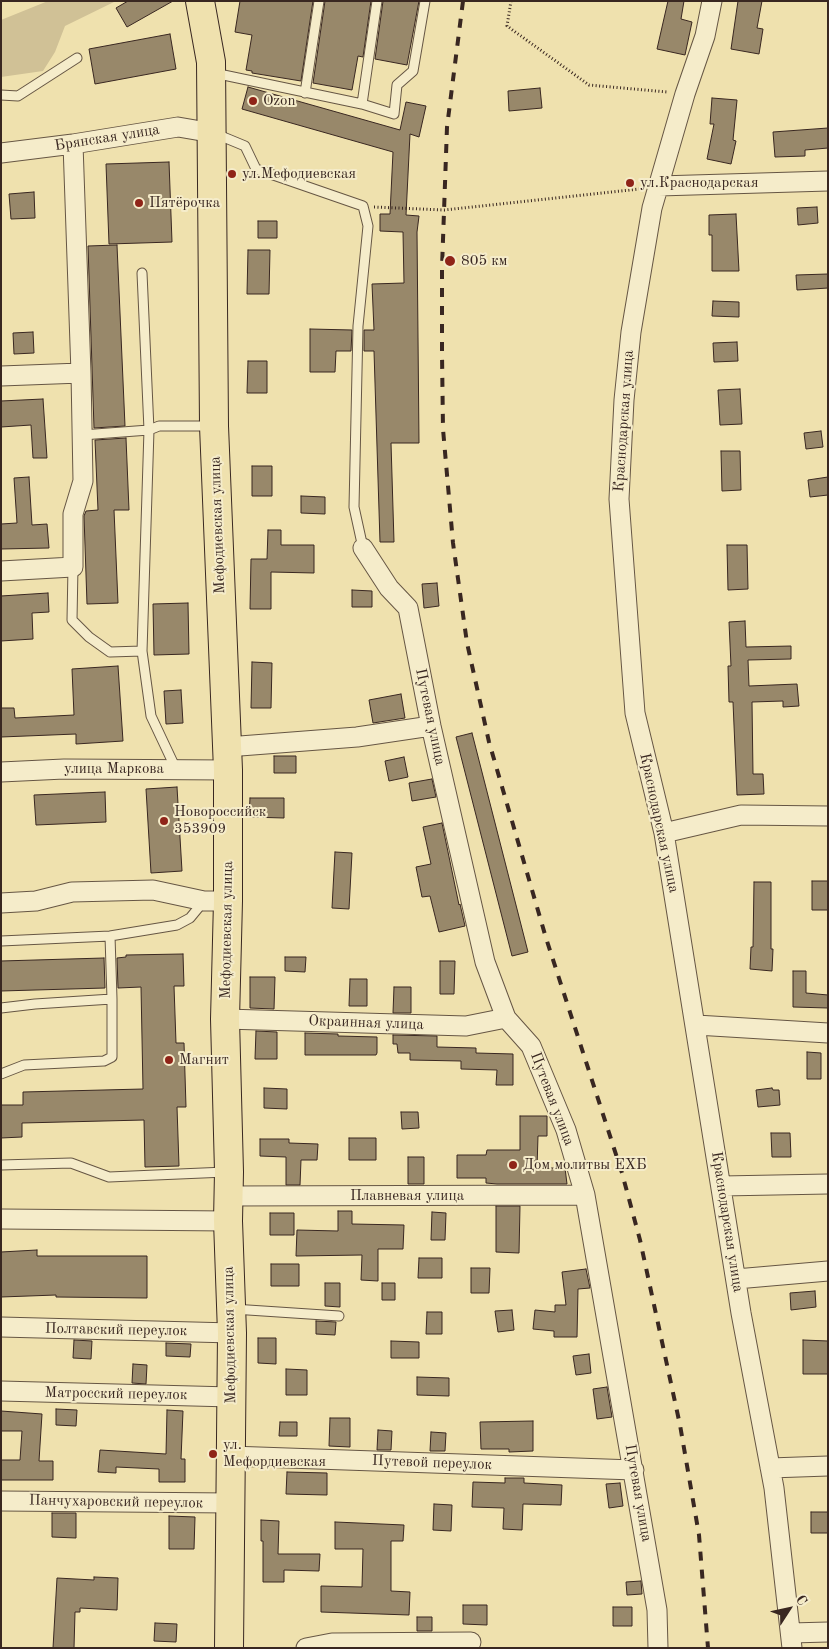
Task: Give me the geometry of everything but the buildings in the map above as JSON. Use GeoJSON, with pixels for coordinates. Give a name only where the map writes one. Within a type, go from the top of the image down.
{"type":"FeatureCollection","features":[{"type":"Feature","properties":{"kind":"main road","name":"Мефодиевская улица"},"geometry":{"type":"LineString","coordinates":[[200,1],[211,67],[214,426],[227,759],[216,901],[225,1019],[231,1321],[229,1648]]}},
{"type":"Feature","properties":{"kind":"street","name":"Краснодарская улица"},"geometry":{"type":"LineString","coordinates":[[712,1],[705,36],[685,94],[652,208],[631,332],[624,400],[618,499],[635,712],[664,833],[736,1279],[774,1488],[792,1640]]}},
{"type":"Feature","properties":{"kind":"street","name":"Брянская улица"},"geometry":{"type":"LineString","coordinates":[[1,153],[73,144],[178,126],[213,133]]}},
{"type":"Feature","properties":{"kind":"street"},"geometry":{"type":"LineString","coordinates":[[1,570],[73,567],[73,514],[83,481],[73,144]]}},
{"type":"Feature","properties":{"kind":"street"},"geometry":{"type":"LineString","coordinates":[[659,186],[828,181]]}},
{"type":"Feature","properties":{"kind":"street"},"geometry":{"type":"LineString","coordinates":[[1,376],[81,373]]}},
{"type":"Feature","properties":{"kind":"street","name":"Путевая улица"},"geometry":{"type":"LineString","coordinates":[[363,548],[390,588],[408,608],[431,726],[485,962],[506,1018],[531,1046],[566,1130],[586,1195],[657,1610],[658,1648]]}},
{"type":"Feature","properties":{"kind":"street","name":"улица Маркова"},"geometry":{"type":"LineString","coordinates":[[1,772],[64,769],[176,770],[227,759],[431,726]]}},
{"type":"Feature","properties":{"kind":"street"},"geometry":{"type":"LineString","coordinates":[[664,833],[742,814],[828,816]]}},
{"type":"Feature","properties":{"kind":"street"},"geometry":{"type":"LineString","coordinates":[[1,903],[36,901],[72,892],[153,890],[216,901]]}},
{"type":"Feature","properties":{"kind":"street","name":"Окраинная улица"},"geometry":{"type":"LineString","coordinates":[[225,1019],[466,1026],[506,1018]]}},
{"type":"Feature","properties":{"kind":"street"},"geometry":{"type":"LineString","coordinates":[[696,1025],[828,1033]]}},
{"type":"Feature","properties":{"kind":"street"},"geometry":{"type":"LineString","coordinates":[[722,1186],[828,1184]]}},
{"type":"Feature","properties":{"kind":"street","name":"Плавневая улица"},"geometry":{"type":"LineString","coordinates":[[1,1219],[228,1196],[586,1195]]}},
{"type":"Feature","properties":{"kind":"street"},"geometry":{"type":"LineString","coordinates":[[736,1279],[828,1271]]}},
{"type":"Feature","properties":{"kind":"street","name":"Полтавский переулок"},"geometry":{"type":"LineString","coordinates":[[1,1327],[231,1321]]}},
{"type":"Feature","properties":{"kind":"street","name":"Матросский переулок"},"geometry":{"type":"LineString","coordinates":[[1,1391],[231,1397]]}},
{"type":"Feature","properties":{"kind":"street","name":"Путевой переулок"},"geometry":{"type":"LineString","coordinates":[[230,1456],[634,1470]]}},
{"type":"Feature","properties":{"kind":"street"},"geometry":{"type":"LineString","coordinates":[[770,1468],[828,1466]]}},
{"type":"Feature","properties":{"kind":"street","name":"Панчухаровский переулок"},"geometry":{"type":"LineString","coordinates":[[1,1501],[230,1503]]}},
{"type":"Feature","properties":{"kind":"street"},"geometry":{"type":"LineString","coordinates":[[792,1640],[828,1632]]}},
{"type":"Feature","properties":{"kind":"street"},"geometry":{"type":"LineString","coordinates":[[306,1648],[332,1643],[471,1642]]}},
{"type":"Feature","properties":{"kind":"lane"},"geometry":{"type":"LineString","coordinates":[[305,93],[319,1]]}},
{"type":"Feature","properties":{"kind":"lane"},"geometry":{"type":"LineString","coordinates":[[362,104],[377,1]]}},
{"type":"Feature","properties":{"kind":"lane"},"geometry":{"type":"LineString","coordinates":[[211,67],[252,80],[362,104],[394,114],[397,85],[413,71],[425,1]]}},
{"type":"Feature","properties":{"kind":"lane"},"geometry":{"type":"LineString","coordinates":[[1,95],[18,96],[77,58]]}},
{"type":"Feature","properties":{"kind":"lane"},"geometry":{"type":"LineString","coordinates":[[213,133],[245,146],[256,169],[364,206],[368,226],[358,326],[354,507],[363,548]]}},
{"type":"Feature","properties":{"kind":"lane"},"geometry":{"type":"LineString","coordinates":[[142,273],[149,430],[142,651],[151,716],[176,770]]}},
{"type":"Feature","properties":{"kind":"lane"},"geometry":{"type":"LineString","coordinates":[[82,435],[149,430],[159,426],[214,426]]}},
{"type":"Feature","properties":{"kind":"lane"},"geometry":{"type":"LineString","coordinates":[[73,567],[72,620],[89,637],[110,652],[142,651]]}},
{"type":"Feature","properties":{"kind":"lane"},"geometry":{"type":"LineString","coordinates":[[1,941],[110,936],[177,926],[216,901]]}},
{"type":"Feature","properties":{"kind":"lane"},"geometry":{"type":"LineString","coordinates":[[1,1074],[24,1065],[104,1061],[112,1057],[110,936]]}},
{"type":"Feature","properties":{"kind":"lane"},"geometry":{"type":"LineString","coordinates":[[1,1008],[112,999]]}},
{"type":"Feature","properties":{"kind":"lane"},"geometry":{"type":"LineString","coordinates":[[1,1164],[71,1163],[109,1177],[228,1196]]}},
{"type":"Feature","properties":{"kind":"lane"},"geometry":{"type":"LineString","coordinates":[[231,1321],[339,1316]]}},
{"type":"Feature","properties":{"kind":"path"},"geometry":{"type":"LineString","coordinates":[[511,1],[507,26],[589,85],[685,94]]}},
{"type":"Feature","properties":{"kind":"path"},"geometry":{"type":"LineString","coordinates":[[364,206],[444,210],[659,186]]}},
{"type":"Feature","properties":{"kind":"shaded area"},"geometry":{"type":"Polygon","coordinates":[[[48,1],[116,1],[65,26],[55,52],[43,71],[1,77],[1,20],[48,1]]]}},
{"type":"Feature","properties":{"kind":"railway"},"geometry":{"type":"LineString","coordinates":[[463,1],[447,127],[442,268],[442,353],[443,429],[453,543],[467,643],[489,742],[546,938],[622,1173],[640,1240],[680,1425],[699,1535],[708,1648]]}},
{"type":"Feature","properties":{"kind":"place","name":"Ozon"},"geometry":{"type":"Point","coordinates":[253,101]}},
{"type":"Feature","properties":{"kind":"place","name":"ул.Мефодиевская"},"geometry":{"type":"Point","coordinates":[232,174]}},
{"type":"Feature","properties":{"kind":"place","name":"ул.Краснодарская"},"geometry":{"type":"Point","coordinates":[630,183]}},
{"type":"Feature","properties":{"kind":"place","name":"Пятёрочка"},"geometry":{"type":"Point","coordinates":[139,203]}},
{"type":"Feature","properties":{"kind":"place","name":"805 км"},"geometry":{"type":"Point","coordinates":[450,261]}},
{"type":"Feature","properties":{"kind":"place","name":"Новороссийск 353909"},"geometry":{"type":"Point","coordinates":[164,821]}},
{"type":"Feature","properties":{"kind":"place","name":"Магнит"},"geometry":{"type":"Point","coordinates":[169,1060]}},
{"type":"Feature","properties":{"kind":"place","name":"Дом молитвы ЕХБ"},"geometry":{"type":"Point","coordinates":[513,1165]}},
{"type":"Feature","properties":{"kind":"place","name":"ул. Мефордиевская"},"geometry":{"type":"Point","coordinates":[213,1454]}}]}
